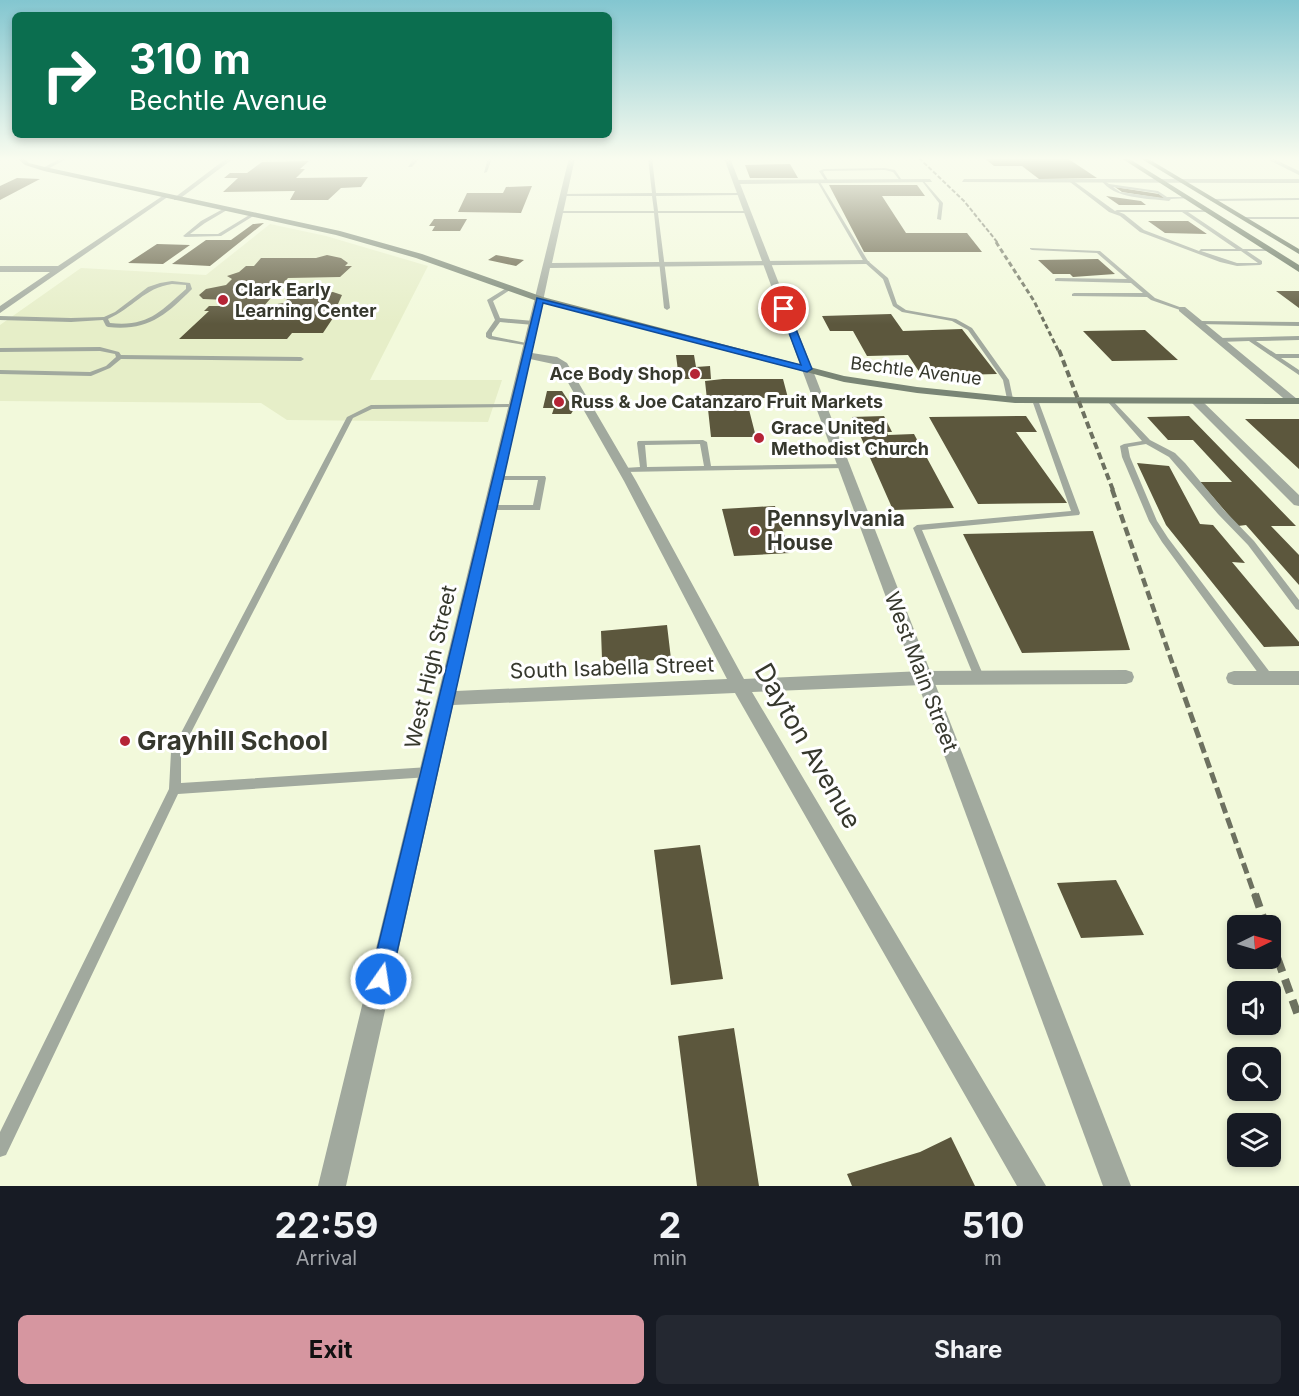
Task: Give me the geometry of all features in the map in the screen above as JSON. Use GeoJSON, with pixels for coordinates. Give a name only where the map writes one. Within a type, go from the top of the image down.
{"type":"FeatureCollection","features":[{"type":"Feature","properties":{"kind":"main road"},"geometry":{"type":"LineString","coordinates":[[243,213],[337,233],[419,256],[540,299]]}},
{"type":"Feature","properties":{"kind":"main road"},"geometry":{"type":"LineString","coordinates":[[1212,213],[1299,269]]}},
{"type":"Feature","properties":{"kind":"main road"},"geometry":{"type":"LineString","coordinates":[[1235,213],[1299,252]]}},
{"type":"Feature","properties":{"kind":"main road","name":"Bechtle Avenue"},"geometry":{"type":"LineString","coordinates":[[540,299],[844,379],[917,390],[1035,400],[1296,401]]}},
{"type":"Feature","properties":{"kind":"street"},"geometry":{"type":"LineString","coordinates":[[0,310],[141,213]]}},
{"type":"Feature","properties":{"kind":"street","name":"West High Street"},"geometry":{"type":"LineString","coordinates":[[332,1186],[548,266],[558,213]]}},
{"type":"Feature","properties":{"kind":"street","name":"West Main Street"},"geometry":{"type":"LineString","coordinates":[[747,213],[1117,1186]]}},
{"type":"Feature","properties":{"kind":"street"},"geometry":{"type":"LineString","coordinates":[[548,266],[866,262]]}},
{"type":"Feature","properties":{"kind":"street"},"geometry":{"type":"LineString","coordinates":[[0,269],[59,269]]}},
{"type":"Feature","properties":{"kind":"street"},"geometry":{"type":"LineString","coordinates":[[1182,309],[1296,401]]}},
{"type":"Feature","properties":{"kind":"street","name":"Dayton Avenue"},"geometry":{"type":"LineString","coordinates":[[527,350],[562,363],[624,470],[740,685],[1032,1186]]}},
{"type":"Feature","properties":{"kind":"street"},"geometry":{"type":"LineString","coordinates":[[1196,401],[1299,502]]}},
{"type":"Feature","properties":{"kind":"street","name":"South Isabella Street"},"geometry":{"type":"LineString","coordinates":[[447,698],[923,678],[1126,677]]}},
{"type":"Feature","properties":{"kind":"street"},"geometry":{"type":"LineString","coordinates":[[1234,678],[1299,678]]}},
{"type":"Feature","properties":{"kind":"lane"},"geometry":{"type":"LineString","coordinates":[[220,213],[185,236],[219,235],[252,215]]}},
{"type":"Feature","properties":{"kind":"lane"},"geometry":{"type":"LineString","coordinates":[[657,213],[668,308]]}},
{"type":"Feature","properties":{"kind":"lane"},"geometry":{"type":"LineString","coordinates":[[837,213],[866,262],[885,278],[895,304],[904,310],[954,320],[970,329],[1006,380],[1010,399]]}},
{"type":"Feature","properties":{"kind":"lane"},"geometry":{"type":"LineString","coordinates":[[939,219],[940,213]]}},
{"type":"Feature","properties":{"kind":"lane"},"geometry":{"type":"LineString","coordinates":[[1116,213],[1122,215],[1142,231],[1165,237],[1192,250],[1237,265],[1260,264],[1243,250],[1187,213]]}},
{"type":"Feature","properties":{"kind":"lane"},"geometry":{"type":"LineString","coordinates":[[1243,218],[1299,218]]}},
{"type":"Feature","properties":{"kind":"lane"},"geometry":{"type":"LineString","coordinates":[[1032,249],[1098,252],[1153,299],[1182,309]]}},
{"type":"Feature","properties":{"kind":"lane"},"geometry":{"type":"LineString","coordinates":[[1192,250],[1269,250]]}},
{"type":"Feature","properties":{"kind":"lane"},"geometry":{"type":"LineString","coordinates":[[1057,280],[1132,281]]}},
{"type":"Feature","properties":{"kind":"lane"},"geometry":{"type":"LineString","coordinates":[[0,318],[105,319],[142,292],[161,284],[188,284],[189,289],[149,324],[128,329],[108,325],[105,319]]}},
{"type":"Feature","properties":{"kind":"lane"},"geometry":{"type":"LineString","coordinates":[[498,320],[490,300],[510,288]]}},
{"type":"Feature","properties":{"kind":"lane"},"geometry":{"type":"LineString","coordinates":[[1074,295],[1148,295]]}},
{"type":"Feature","properties":{"kind":"lane"},"geometry":{"type":"LineString","coordinates":[[498,320],[534,323]]}},
{"type":"Feature","properties":{"kind":"lane"},"geometry":{"type":"LineString","coordinates":[[498,320],[489,333],[489,337],[527,350]]}},
{"type":"Feature","properties":{"kind":"lane"},"geometry":{"type":"LineString","coordinates":[[1200,324],[1299,324]]}},
{"type":"Feature","properties":{"kind":"lane"},"geometry":{"type":"LineString","coordinates":[[1219,340],[1299,338]]}},
{"type":"Feature","properties":{"kind":"lane"},"geometry":{"type":"LineString","coordinates":[[1250,339],[1299,373]]}},
{"type":"Feature","properties":{"kind":"lane"},"geometry":{"type":"LineString","coordinates":[[0,350],[100,349],[117,353],[119,357]]}},
{"type":"Feature","properties":{"kind":"lane"},"geometry":{"type":"LineString","coordinates":[[1275,356],[1299,356]]}},
{"type":"Feature","properties":{"kind":"lane"},"geometry":{"type":"LineString","coordinates":[[0,372],[91,374],[108,367],[119,357],[301,359]]}},
{"type":"Feature","properties":{"kind":"lane"},"geometry":{"type":"LineString","coordinates":[[979,677],[917,528],[1077,513],[1035,400]]}},
{"type":"Feature","properties":{"kind":"lane"},"geometry":{"type":"LineString","coordinates":[[1110,401],[1147,442],[1173,455],[1221,512],[1251,543],[1299,607]]}},
{"type":"Feature","properties":{"kind":"lane"},"geometry":{"type":"LineString","coordinates":[[0,1149],[175,789],[176,752],[350,417],[371,407],[514,406]]}},
{"type":"Feature","properties":{"kind":"lane"},"geometry":{"type":"LineString","coordinates":[[644,470],[641,443],[703,442],[708,469]]}},
{"type":"Feature","properties":{"kind":"lane"},"geometry":{"type":"LineString","coordinates":[[1147,442],[1124,446],[1126,457],[1153,521],[1193,580],[1268,678]]}},
{"type":"Feature","properties":{"kind":"lane"},"geometry":{"type":"LineString","coordinates":[[624,470],[844,466]]}},
{"type":"Feature","properties":{"kind":"lane"},"geometry":{"type":"LineString","coordinates":[[490,508],[537,508],[542,478],[498,478]]}},
{"type":"Feature","properties":{"kind":"lane"},"geometry":{"type":"LineString","coordinates":[[175,789],[429,772]]}},
{"type":"Feature","properties":{"kind":"shaded area","name":"Clark Early Learning Center"},"geometry":{"type":"Polygon","coordinates":[[[270,224],[326,236],[428,266],[370,380],[502,380],[488,422],[287,420],[261,403],[0,401],[0,325],[81,268],[206,275],[270,224]]]}},
{"type":"Feature","properties":{"kind":"building"},"geometry":{"type":"Polygon","coordinates":[[[844,213],[893,213],[906,233],[967,233],[982,252],[864,252],[844,213]]]}},
{"type":"Feature","properties":{"kind":"building"},"geometry":{"type":"Polygon","coordinates":[[[434,219],[467,219],[460,231],[432,231],[435,226],[429,226],[434,219]]]}},
{"type":"Feature","properties":{"kind":"building"},"geometry":{"type":"Polygon","coordinates":[[[1148,221],[1188,221],[1207,234],[1165,233],[1148,221]]]}},
{"type":"Feature","properties":{"kind":"building"},"geometry":{"type":"Polygon","coordinates":[[[264,223],[210,266],[172,264],[206,240],[231,240],[253,224],[264,223]]]}},
{"type":"Feature","properties":{"kind":"building"},"geometry":{"type":"Polygon","coordinates":[[[157,244],[190,245],[163,264],[128,263],[157,244]]]}},
{"type":"Feature","properties":{"kind":"building"},"geometry":{"type":"Polygon","coordinates":[[[327,255],[341,258],[348,263],[345,266],[352,266],[340,277],[288,278],[264,306],[284,303],[292,293],[333,292],[342,295],[338,304],[333,306],[341,306],[323,333],[292,333],[287,339],[179,339],[209,311],[204,311],[209,306],[221,306],[227,300],[203,299],[199,295],[206,289],[226,285],[232,279],[227,276],[239,272],[246,266],[254,266],[261,258],[316,258],[327,255]]]}},
{"type":"Feature","properties":{"kind":"building"},"geometry":{"type":"Polygon","coordinates":[[[496,255],[524,260],[516,266],[488,260],[496,255]]]}},
{"type":"Feature","properties":{"kind":"building"},"geometry":{"type":"Polygon","coordinates":[[[1098,259],[1115,274],[1073,277],[1070,274],[1053,274],[1038,260],[1098,259]]]}},
{"type":"Feature","properties":{"kind":"building"},"geometry":{"type":"Polygon","coordinates":[[[1276,291],[1299,291],[1299,308],[1276,291]]]}},
{"type":"Feature","properties":{"kind":"building"},"geometry":{"type":"Polygon","coordinates":[[[891,314],[903,331],[962,329],[997,374],[922,376],[908,355],[867,356],[853,331],[830,331],[822,316],[891,314]]]}},
{"type":"Feature","properties":{"kind":"building"},"geometry":{"type":"Polygon","coordinates":[[[1145,330],[1178,360],[1112,361],[1083,331],[1145,330]]]}},
{"type":"Feature","properties":{"kind":"building"},"geometry":{"type":"Polygon","coordinates":[[[676,355],[694,355],[696,367],[710,366],[711,379],[679,379],[676,355]]]}},
{"type":"Feature","properties":{"kind":"building"},"geometry":{"type":"Polygon","coordinates":[[[783,379],[788,398],[746,398],[756,437],[711,437],[705,381],[783,379]]]}},
{"type":"Feature","properties":{"kind":"building"},"geometry":{"type":"Polygon","coordinates":[[[547,391],[562,391],[574,409],[571,414],[552,414],[554,408],[543,408],[547,391]]]}},
{"type":"Feature","properties":{"kind":"building"},"geometry":{"type":"Polygon","coordinates":[[[884,416],[892,432],[887,432],[888,435],[914,434],[954,508],[893,510],[852,417],[884,416]]]}},
{"type":"Feature","properties":{"kind":"building"},"geometry":{"type":"Polygon","coordinates":[[[1026,416],[1037,432],[1016,432],[1067,503],[978,504],[929,417],[1026,416]]]}},
{"type":"Feature","properties":{"kind":"building"},"geometry":{"type":"Polygon","coordinates":[[[1189,416],[1296,526],[1271,526],[1299,555],[1299,585],[1246,525],[1238,526],[1200,482],[1232,482],[1193,440],[1168,440],[1147,417],[1189,416]]]}},
{"type":"Feature","properties":{"kind":"building"},"geometry":{"type":"Polygon","coordinates":[[[1245,419],[1299,419],[1299,469],[1245,419]]]}},
{"type":"Feature","properties":{"kind":"building"},"geometry":{"type":"Polygon","coordinates":[[[1137,463],[1169,466],[1200,524],[1213,525],[1245,563],[1232,562],[1299,642],[1299,646],[1264,647],[1166,525],[1137,463]]]}},
{"type":"Feature","properties":{"kind":"building","name":"Pennsylvania House"},"geometry":{"type":"Polygon","coordinates":[[[775,506],[790,553],[734,556],[722,509],[775,506]]]}},
{"type":"Feature","properties":{"kind":"building"},"geometry":{"type":"Polygon","coordinates":[[[1093,531],[1130,650],[1022,653],[963,534],[1093,531]]]}},
{"type":"Feature","properties":{"kind":"building"},"geometry":{"type":"Polygon","coordinates":[[[667,625],[671,659],[609,663],[609,659],[602,659],[601,631],[667,625]]]}},
{"type":"Feature","properties":{"kind":"building"},"geometry":{"type":"Polygon","coordinates":[[[700,845],[723,979],[671,985],[654,850],[700,845]]]}},
{"type":"Feature","properties":{"kind":"building"},"geometry":{"type":"Polygon","coordinates":[[[1116,880],[1144,935],[1081,938],[1057,883],[1116,880]]]}},
{"type":"Feature","properties":{"kind":"building"},"geometry":{"type":"Polygon","coordinates":[[[734,1028],[759,1186],[697,1186],[678,1036],[734,1028]]]}},
{"type":"Feature","properties":{"kind":"building"},"geometry":{"type":"Polygon","coordinates":[[[951,1137],[975,1186],[852,1186],[847,1174],[920,1152],[951,1137]]]}},
{"type":"Feature","properties":{"kind":"railway"},"geometry":{"type":"LineString","coordinates":[[974,213],[998,243]]}},
{"type":"Feature","properties":{"kind":"railway"},"geometry":{"type":"LineString","coordinates":[[996,242],[1034,301],[1059,352]]}},
{"type":"Feature","properties":{"kind":"railway"},"geometry":{"type":"LineString","coordinates":[[1059,350],[1113,490]]}},
{"type":"Feature","properties":{"kind":"railway"},"geometry":{"type":"LineString","coordinates":[[1112,489],[1174,668]]}},
{"type":"Feature","properties":{"kind":"railway"},"geometry":{"type":"LineString","coordinates":[[1174,667],[1255,896]]}},
{"type":"Feature","properties":{"kind":"railway"},"geometry":{"type":"LineString","coordinates":[[1255,894],[1262,915]]}},
{"type":"Feature","properties":{"kind":"railway"},"geometry":{"type":"LineString","coordinates":[[1281,968],[1299,1018]]}},
{"type":"Feature","properties":{"kind":"place","name":"Clark Early Learning Center"},"geometry":{"type":"Point","coordinates":[223,300]}},
{"type":"Feature","properties":{"kind":"place","name":"Ace Body Shop"},"geometry":{"type":"Point","coordinates":[695,374]}},
{"type":"Feature","properties":{"kind":"place","name":"Russ & Joe Catanzaro Fruit Markets"},"geometry":{"type":"Point","coordinates":[559,402]}},
{"type":"Feature","properties":{"kind":"place","name":"Grace United Methodist Church"},"geometry":{"type":"Point","coordinates":[759,438]}},
{"type":"Feature","properties":{"kind":"place","name":"Pennsylvania House"},"geometry":{"type":"Point","coordinates":[755,531]}},
{"type":"Feature","properties":{"kind":"place","name":"Grayhill School"},"geometry":{"type":"Point","coordinates":[125,741]}},
{"type":"Feature","properties":{"kind":"route"},"geometry":{"type":"LineString","coordinates":[[381,979],[540,299],[807,369],[784,309]]}}]}
